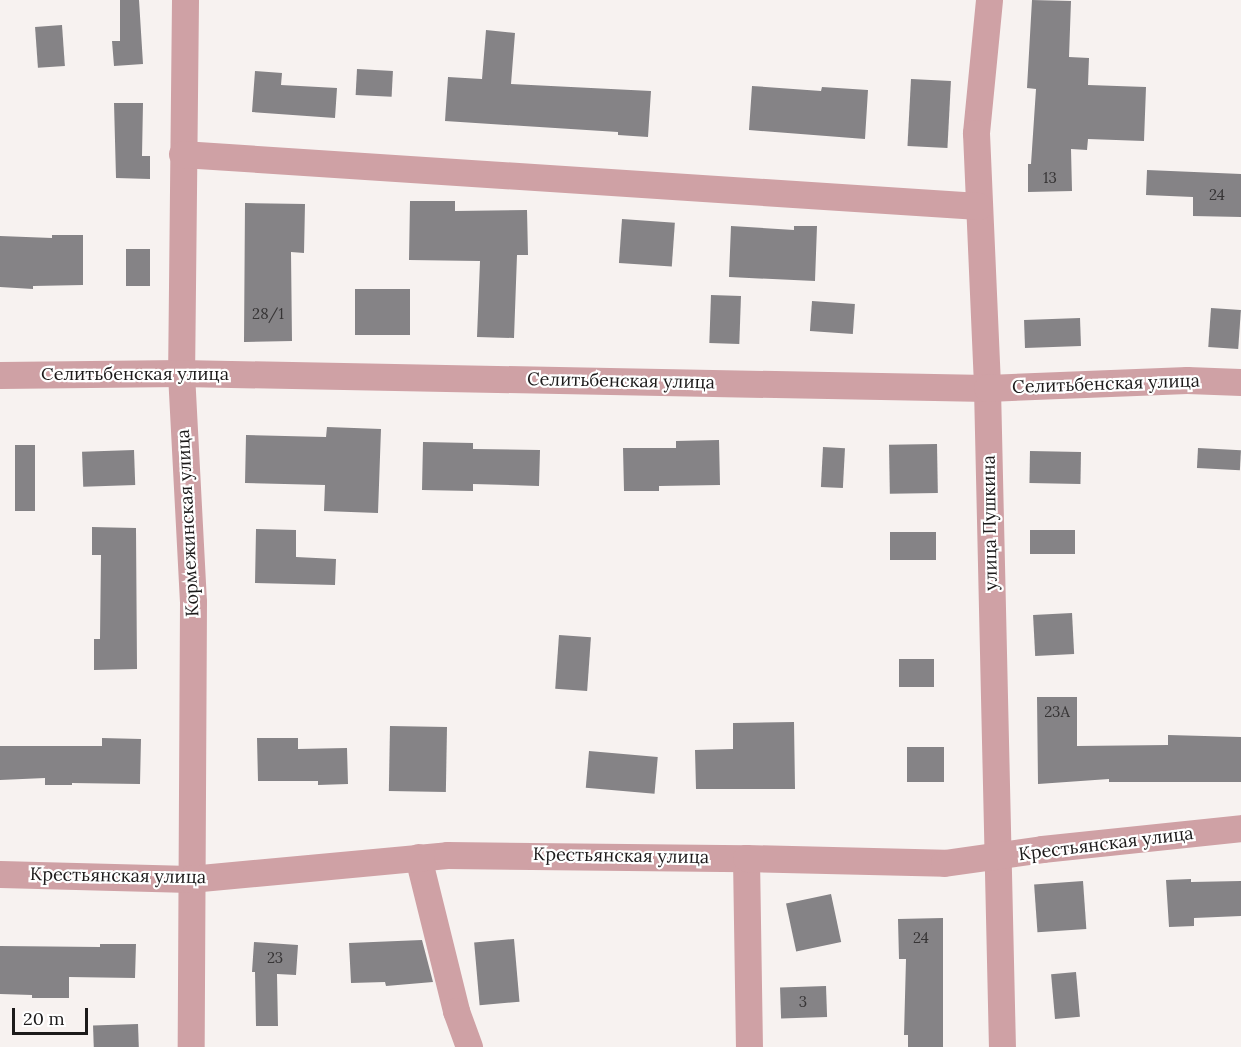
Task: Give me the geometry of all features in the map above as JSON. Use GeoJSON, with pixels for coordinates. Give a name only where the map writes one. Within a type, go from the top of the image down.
{"type":"FeatureCollection","features":[{"type":"Feature","properties":{"kind":"street","name":"Кормежинская улица"},"geometry":{"type":"LineString","coordinates":[[185,0],[181,373],[193,602],[191,1047]]}},
{"type":"Feature","properties":{"kind":"street","name":"улица Пушкина"},"geometry":{"type":"LineString","coordinates":[[988,0],[976,133],[987,388],[1002,1047]]}},
{"type":"Feature","properties":{"kind":"street"},"geometry":{"type":"LineString","coordinates":[[182,154],[978,206]]}},
{"type":"Feature","properties":{"kind":"street","name":"Селитьбенская улица"},"geometry":{"type":"LineString","coordinates":[[0,375],[181,373],[987,388],[1188,380],[1241,382]]}},
{"type":"Feature","properties":{"kind":"street","name":"Крестьянская улица"},"geometry":{"type":"LineString","coordinates":[[0,874],[190,879],[447,855],[746,858],[944,863],[1041,849],[1241,828]]}},
{"type":"Feature","properties":{"kind":"street"},"geometry":{"type":"LineString","coordinates":[[418,857],[456,1011],[469,1047]]}},
{"type":"Feature","properties":{"kind":"street"},"geometry":{"type":"LineString","coordinates":[[746,858],[748,1047]]}},
{"type":"Feature","properties":{"kind":"building"},"geometry":{"type":"Polygon","coordinates":[[[120,0],[139,0],[143,64],[114,66],[112,41],[120,41],[120,0]]]}},
{"type":"Feature","properties":{"kind":"building"},"geometry":{"type":"Polygon","coordinates":[[[1032,0],[1071,1],[1069,57],[1089,58],[1088,85],[1146,87],[1144,141],[1088,139],[1087,150],[1071,149],[1072,191],[1028,192],[1028,164],[1031,164],[1036,89],[1027,88],[1032,0]]]}},
{"type":"Feature","properties":{"kind":"building"},"geometry":{"type":"Polygon","coordinates":[[[62,25],[65,66],[38,68],[35,27],[62,25]]]}},
{"type":"Feature","properties":{"kind":"building"},"geometry":{"type":"Polygon","coordinates":[[[486,30],[515,33],[511,84],[651,91],[648,137],[618,135],[618,132],[445,121],[448,77],[482,79],[486,30]]]}},
{"type":"Feature","properties":{"kind":"building"},"geometry":{"type":"Polygon","coordinates":[[[357,69],[393,71],[392,97],[356,95],[357,69]]]}},
{"type":"Feature","properties":{"kind":"building"},"geometry":{"type":"Polygon","coordinates":[[[255,71],[282,73],[281,85],[337,88],[335,118],[252,112],[255,71]]]}},
{"type":"Feature","properties":{"kind":"building"},"geometry":{"type":"Polygon","coordinates":[[[911,79],[951,81],[947,148],[907,146],[911,79]]]}},
{"type":"Feature","properties":{"kind":"building"},"geometry":{"type":"Polygon","coordinates":[[[752,86],[821,91],[822,87],[868,90],[865,139],[749,130],[752,86]]]}},
{"type":"Feature","properties":{"kind":"building"},"geometry":{"type":"Polygon","coordinates":[[[114,103],[143,103],[142,156],[150,156],[150,179],[116,178],[114,103]]]}},
{"type":"Feature","properties":{"kind":"building"},"geometry":{"type":"Polygon","coordinates":[[[1147,170],[1241,174],[1241,217],[1193,216],[1193,197],[1146,195],[1147,170]]]}},
{"type":"Feature","properties":{"kind":"building"},"geometry":{"type":"Polygon","coordinates":[[[410,201],[455,201],[455,211],[527,210],[528,255],[517,255],[514,338],[477,337],[480,261],[409,260],[410,201]]]}},
{"type":"Feature","properties":{"kind":"building"},"geometry":{"type":"Polygon","coordinates":[[[245,203],[305,204],[304,253],[291,252],[292,341],[244,342],[245,203]]]}},
{"type":"Feature","properties":{"kind":"building"},"geometry":{"type":"Polygon","coordinates":[[[622,219],[675,223],[672,267],[619,263],[622,219]]]}},
{"type":"Feature","properties":{"kind":"building"},"geometry":{"type":"Polygon","coordinates":[[[731,226],[794,230],[794,226],[817,226],[815,281],[729,277],[731,226]]]}},
{"type":"Feature","properties":{"kind":"building"},"geometry":{"type":"Polygon","coordinates":[[[52,235],[83,235],[83,285],[33,286],[33,289],[0,287],[0,236],[52,238],[52,235]]]}},
{"type":"Feature","properties":{"kind":"building"},"geometry":{"type":"Polygon","coordinates":[[[126,249],[150,249],[150,286],[126,286],[126,249]]]}},
{"type":"Feature","properties":{"kind":"building"},"geometry":{"type":"Polygon","coordinates":[[[355,289],[410,289],[410,335],[355,335],[355,289]]]}},
{"type":"Feature","properties":{"kind":"building"},"geometry":{"type":"Polygon","coordinates":[[[711,295],[741,296],[739,344],[709,343],[711,295]]]}},
{"type":"Feature","properties":{"kind":"building"},"geometry":{"type":"Polygon","coordinates":[[[812,301],[855,304],[853,334],[810,331],[812,301]]]}},
{"type":"Feature","properties":{"kind":"building"},"geometry":{"type":"Polygon","coordinates":[[[1211,308],[1241,310],[1238,349],[1208,347],[1211,308]]]}},
{"type":"Feature","properties":{"kind":"building"},"geometry":{"type":"Polygon","coordinates":[[[1080,318],[1081,346],[1025,348],[1024,320],[1080,318]]]}},
{"type":"Feature","properties":{"kind":"building"},"geometry":{"type":"Polygon","coordinates":[[[327,427],[381,429],[378,513],[324,511],[325,485],[245,483],[246,435],[326,437],[327,427]]]}},
{"type":"Feature","properties":{"kind":"building"},"geometry":{"type":"Polygon","coordinates":[[[719,440],[720,485],[659,486],[659,491],[624,491],[623,448],[676,448],[676,441],[719,440]]]}},
{"type":"Feature","properties":{"kind":"building"},"geometry":{"type":"Polygon","coordinates":[[[423,442],[473,443],[473,449],[540,450],[539,486],[473,484],[473,491],[422,490],[423,442]]]}},
{"type":"Feature","properties":{"kind":"building"},"geometry":{"type":"Polygon","coordinates":[[[937,444],[938,493],[890,494],[889,445],[937,444]]]}},
{"type":"Feature","properties":{"kind":"building"},"geometry":{"type":"Polygon","coordinates":[[[15,445],[35,445],[35,511],[15,511],[15,445]]]}},
{"type":"Feature","properties":{"kind":"building"},"geometry":{"type":"Polygon","coordinates":[[[823,447],[845,448],[843,488],[821,487],[823,447]]]}},
{"type":"Feature","properties":{"kind":"building"},"geometry":{"type":"Polygon","coordinates":[[[1198,448],[1241,450],[1240,470],[1197,468],[1198,448]]]}},
{"type":"Feature","properties":{"kind":"building"},"geometry":{"type":"Polygon","coordinates":[[[134,450],[135,485],[83,487],[82,452],[134,450]]]}},
{"type":"Feature","properties":{"kind":"building"},"geometry":{"type":"Polygon","coordinates":[[[1030,451],[1081,452],[1080,484],[1029,483],[1030,451]]]}},
{"type":"Feature","properties":{"kind":"building"},"geometry":{"type":"Polygon","coordinates":[[[92,527],[136,528],[137,669],[94,670],[94,639],[100,639],[101,555],[92,555],[92,527]]]}},
{"type":"Feature","properties":{"kind":"building"},"geometry":{"type":"Polygon","coordinates":[[[256,529],[296,530],[296,557],[336,559],[335,585],[255,583],[256,529]]]}},
{"type":"Feature","properties":{"kind":"building"},"geometry":{"type":"Polygon","coordinates":[[[1030,530],[1075,530],[1075,554],[1030,554],[1030,530]]]}},
{"type":"Feature","properties":{"kind":"building"},"geometry":{"type":"Polygon","coordinates":[[[890,532],[936,532],[936,560],[890,560],[890,532]]]}},
{"type":"Feature","properties":{"kind":"building"},"geometry":{"type":"Polygon","coordinates":[[[1072,613],[1074,654],[1035,656],[1033,615],[1072,613]]]}},
{"type":"Feature","properties":{"kind":"building"},"geometry":{"type":"Polygon","coordinates":[[[559,635],[591,637],[587,691],[555,689],[559,635]]]}},
{"type":"Feature","properties":{"kind":"building"},"geometry":{"type":"Polygon","coordinates":[[[899,659],[934,659],[934,687],[899,687],[899,659]]]}},
{"type":"Feature","properties":{"kind":"building"},"geometry":{"type":"Polygon","coordinates":[[[1037,697],[1077,697],[1077,746],[1168,745],[1168,735],[1241,737],[1241,782],[1109,782],[1109,779],[1038,784],[1037,697]]]}},
{"type":"Feature","properties":{"kind":"building"},"geometry":{"type":"Polygon","coordinates":[[[794,722],[795,789],[696,789],[695,750],[733,749],[733,723],[794,722]]]}},
{"type":"Feature","properties":{"kind":"building"},"geometry":{"type":"Polygon","coordinates":[[[390,726],[447,727],[446,792],[389,791],[390,726]]]}},
{"type":"Feature","properties":{"kind":"building"},"geometry":{"type":"Polygon","coordinates":[[[102,738],[141,739],[140,784],[45,785],[45,778],[0,780],[0,746],[102,746],[102,738]]]}},
{"type":"Feature","properties":{"kind":"building"},"geometry":{"type":"Polygon","coordinates":[[[257,738],[298,738],[298,749],[347,748],[348,784],[318,785],[318,781],[258,781],[257,738]]]}},
{"type":"Feature","properties":{"kind":"building"},"geometry":{"type":"Polygon","coordinates":[[[907,747],[944,747],[944,782],[907,782],[907,747]]]}},
{"type":"Feature","properties":{"kind":"building"},"geometry":{"type":"Polygon","coordinates":[[[589,751],[658,757],[655,794],[586,788],[589,751]]]}},
{"type":"Feature","properties":{"kind":"building"},"geometry":{"type":"Polygon","coordinates":[[[1191,879],[1191,882],[1241,881],[1241,916],[1194,918],[1194,926],[1169,927],[1166,880],[1191,879]]]}},
{"type":"Feature","properties":{"kind":"building"},"geometry":{"type":"Polygon","coordinates":[[[1083,881],[1086,929],[1037,932],[1034,884],[1083,881]]]}},
{"type":"Feature","properties":{"kind":"building"},"geometry":{"type":"Polygon","coordinates":[[[831,894],[841,942],[796,951],[786,904],[831,894]]]}},
{"type":"Feature","properties":{"kind":"building"},"geometry":{"type":"Polygon","coordinates":[[[943,918],[943,1047],[908,1047],[908,1035],[904,1035],[906,959],[899,959],[898,919],[943,918]]]}},
{"type":"Feature","properties":{"kind":"building"},"geometry":{"type":"Polygon","coordinates":[[[514,939],[519,1002],[480,1005],[474,942],[514,939]]]}},
{"type":"Feature","properties":{"kind":"building"},"geometry":{"type":"Polygon","coordinates":[[[422,940],[433,982],[386,986],[385,982],[351,983],[349,943],[422,940]]]}},
{"type":"Feature","properties":{"kind":"building"},"geometry":{"type":"Polygon","coordinates":[[[254,942],[298,945],[296,975],[277,974],[278,1026],[256,1026],[255,972],[252,972],[254,942]]]}},
{"type":"Feature","properties":{"kind":"building"},"geometry":{"type":"Polygon","coordinates":[[[100,944],[136,944],[135,978],[69,977],[69,998],[32,998],[32,995],[0,994],[0,946],[100,947],[100,944]]]}},
{"type":"Feature","properties":{"kind":"building"},"geometry":{"type":"Polygon","coordinates":[[[1076,972],[1080,1017],[1055,1019],[1051,974],[1076,972]]]}},
{"type":"Feature","properties":{"kind":"building"},"geometry":{"type":"Polygon","coordinates":[[[826,986],[827,1017],[781,1019],[780,988],[826,986]]]}},
{"type":"Feature","properties":{"kind":"building"},"geometry":{"type":"Polygon","coordinates":[[[138,1024],[139,1047],[94,1047],[93,1026],[138,1024]]]}}]}
